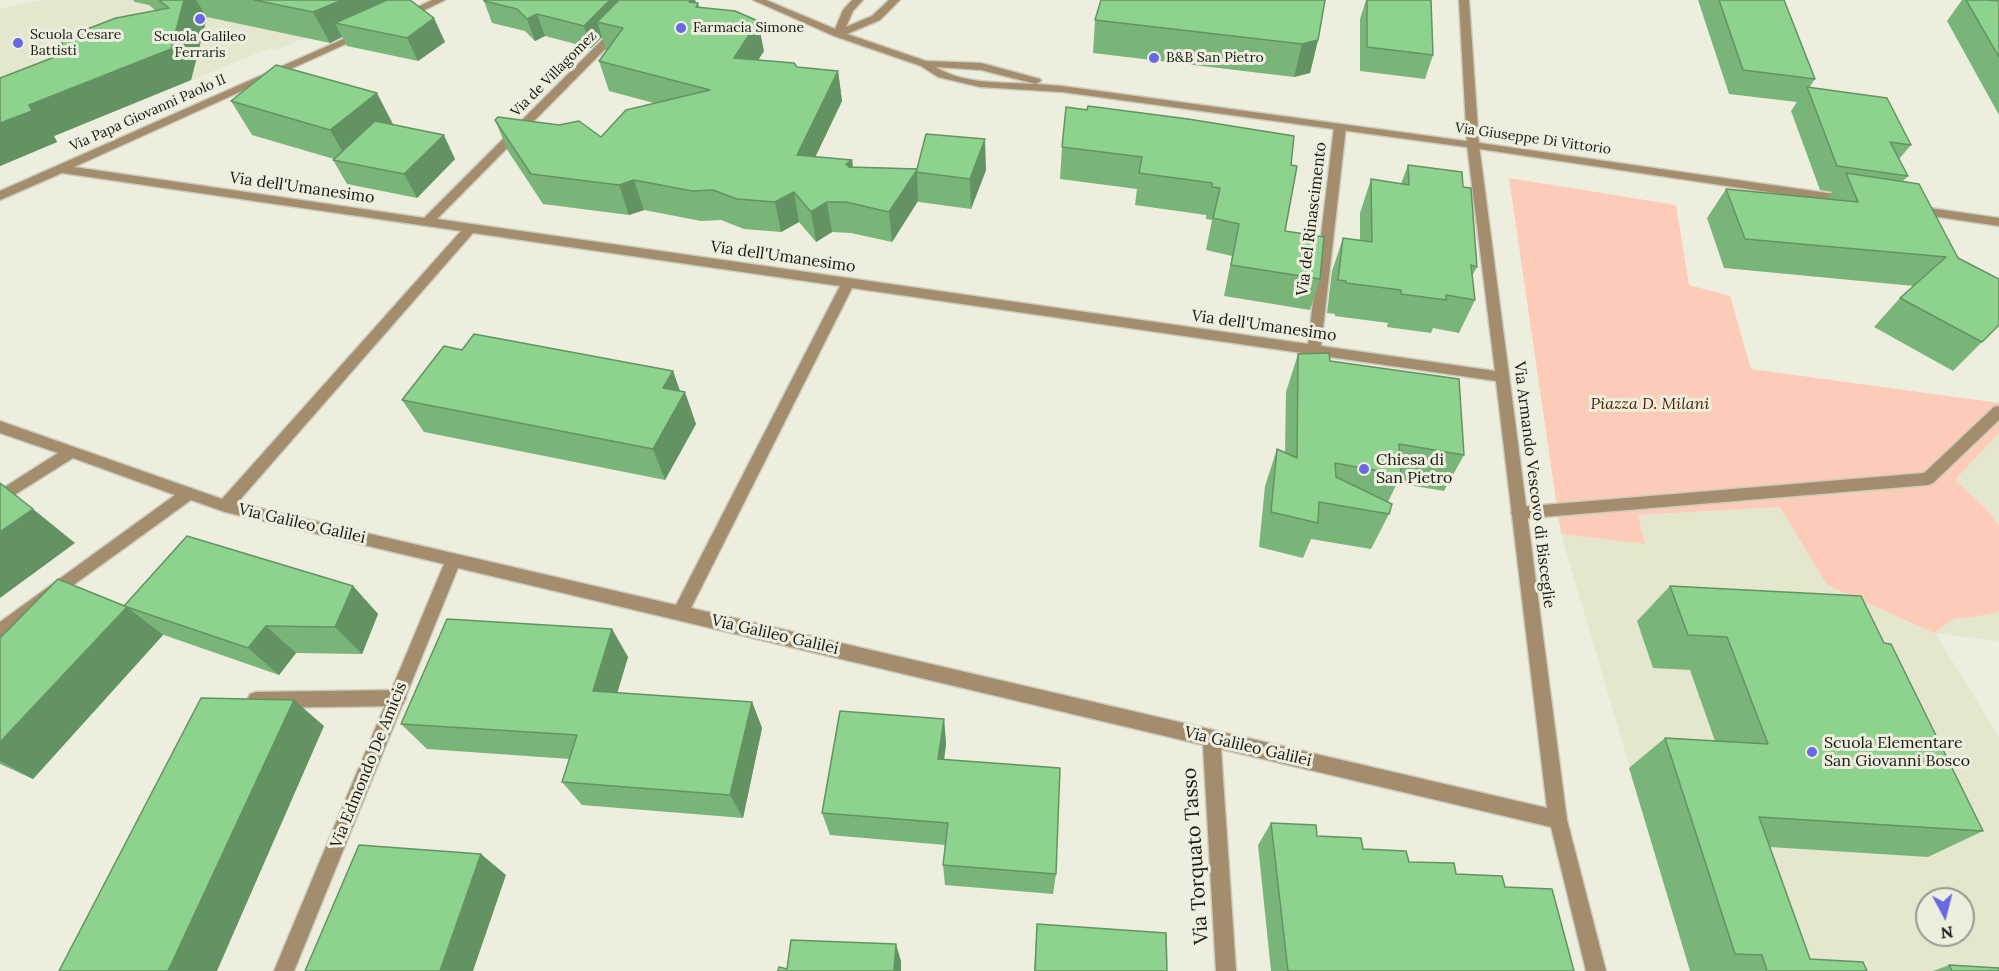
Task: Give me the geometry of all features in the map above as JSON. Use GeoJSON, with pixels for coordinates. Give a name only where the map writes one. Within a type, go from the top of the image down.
{"type":"FeatureCollection","features":[{"type":"Feature","properties":{"kind":"street"},"geometry":{"type":"LineString","coordinates":[[396,19],[440,0]]}},
{"type":"Feature","properties":{"kind":"street","name":"Via Giuseppe Di Vittorio"},"geometry":{"type":"LineString","coordinates":[[758,0],[838,34],[924,64],[942,75],[980,84],[1062,89],[1473,145],[1862,202]]}},
{"type":"Feature","properties":{"kind":"street"},"geometry":{"type":"LineString","coordinates":[[838,34],[848,10],[858,0]]}},
{"type":"Feature","properties":{"kind":"street"},"geometry":{"type":"LineString","coordinates":[[838,34],[876,18],[895,0]]}},
{"type":"Feature","properties":{"kind":"street","name":"Via Armando Vescovo di Bisceglie"},"geometry":{"type":"LineString","coordinates":[[1464,0],[1473,145],[1558,820],[1596,971]]}},
{"type":"Feature","properties":{"kind":"street","name":"Via de Villagomez"},"geometry":{"type":"LineString","coordinates":[[427,222],[629,19]]}},
{"type":"Feature","properties":{"kind":"street","name":"Via Papa Giovanni Paolo II"},"geometry":{"type":"LineString","coordinates":[[0,196],[375,29]]}},
{"type":"Feature","properties":{"kind":"street","name":"Via Giuseppe Di Vittorio"},"geometry":{"type":"LineString","coordinates":[[924,64],[957,62],[988,67],[1062,89]]}},
{"type":"Feature","properties":{"kind":"street","name":"Via del Rinascimento"},"geometry":{"type":"LineString","coordinates":[[1314,350],[1340,127]]}},
{"type":"Feature","properties":{"kind":"street","name":"Via dell'Umanesimo"},"geometry":{"type":"LineString","coordinates":[[59,169],[1502,377]]}},
{"type":"Feature","properties":{"kind":"street"},"geometry":{"type":"LineString","coordinates":[[1909,209],[1999,222]]}},
{"type":"Feature","properties":{"kind":"street"},"geometry":{"type":"LineString","coordinates":[[225,506],[470,228]]}},
{"type":"Feature","properties":{"kind":"street"},"geometry":{"type":"LineString","coordinates":[[680,613],[848,283]]}},
{"type":"Feature","properties":{"kind":"street"},"geometry":{"type":"LineString","coordinates":[[1519,513],[1928,479],[1999,411]]}},
{"type":"Feature","properties":{"kind":"street","name":"Via Galileo Galilei"},"geometry":{"type":"LineString","coordinates":[[0,427],[225,506],[1558,820]]}},
{"type":"Feature","properties":{"kind":"street"},"geometry":{"type":"LineString","coordinates":[[0,498],[71,452]]}},
{"type":"Feature","properties":{"kind":"street"},"geometry":{"type":"LineString","coordinates":[[0,631],[189,493]]}},
{"type":"Feature","properties":{"kind":"street","name":"Via Edmondo De Amicis"},"geometry":{"type":"LineString","coordinates":[[284,971],[454,559]]}},
{"type":"Feature","properties":{"kind":"street"},"geometry":{"type":"LineString","coordinates":[[237,700],[397,698]]}},
{"type":"Feature","properties":{"kind":"street","name":"Via Torquato Tasso"},"geometry":{"type":"LineString","coordinates":[[1211,738],[1226,971]]}},
{"type":"Feature","properties":{"kind":"shaded area"},"geometry":{"type":"Polygon","coordinates":[[[41,0],[396,0],[276,50],[273,47],[54,136],[57,142],[0,157],[0,9],[41,0]]]}},
{"type":"Feature","properties":{"kind":"shaded area"},"geometry":{"type":"Polygon","coordinates":[[[1999,433],[1999,526],[1989,512],[1955,480],[1999,433]]]}},
{"type":"Feature","properties":{"kind":"shaded area","name":"Scuola Elementare San Giovanni Bosco"},"geometry":{"type":"Polygon","coordinates":[[[1780,507],[1827,585],[1934,633],[1954,619],[1993,614],[1999,611],[1999,641],[1935,633],[1999,737],[1999,971],[1690,971],[1561,534],[1645,544],[1638,515],[1780,507]]]}},
{"type":"Feature","properties":{"kind":"green space","name":"Piazza D. Milani"},"geometry":{"type":"Polygon","coordinates":[[[1509,178],[1676,205],[1689,285],[1730,296],[1751,369],[1999,403],[1999,433],[1955,480],[1989,512],[1999,526],[1999,611],[1993,614],[1954,619],[1934,633],[1827,585],[1780,507],[1638,515],[1645,544],[1561,534],[1509,178]]]}},
{"type":"Feature","properties":{"kind":"building"},"geometry":{"type":"Polygon","coordinates":[[[159,0],[184,0],[171,49],[29,105],[32,111],[0,123],[0,78],[65,53],[61,39],[116,18],[169,8],[159,0]]]}},
{"type":"Feature","properties":{"kind":"building"},"geometry":{"type":"Polygon","coordinates":[[[254,0],[342,0],[313,12],[254,0]]]}},
{"type":"Feature","properties":{"kind":"building"},"geometry":{"type":"Polygon","coordinates":[[[387,0],[410,0],[434,18],[407,38],[335,23],[387,0]]]}},
{"type":"Feature","properties":{"kind":"building"},"geometry":{"type":"Polygon","coordinates":[[[484,0],[610,0],[584,26],[537,14],[527,19],[517,9],[484,0]]]}},
{"type":"Feature","properties":{"kind":"building"},"geometry":{"type":"Polygon","coordinates":[[[619,0],[690,0],[689,2],[698,3],[696,7],[735,11],[758,21],[734,58],[794,63],[797,67],[838,71],[797,155],[852,160],[846,164],[849,167],[917,169],[926,134],[985,139],[970,179],[916,172],[917,170],[889,212],[846,202],[827,202],[811,212],[794,192],[775,202],[737,199],[713,190],[692,191],[634,180],[619,185],[531,174],[495,120],[498,117],[559,125],[579,121],[601,137],[626,110],[710,90],[599,61],[623,28],[597,22],[619,0]]]}},
{"type":"Feature","properties":{"kind":"building"},"geometry":{"type":"Polygon","coordinates":[[[1101,0],[1325,0],[1318,40],[1302,44],[1095,20],[1101,0]]]}},
{"type":"Feature","properties":{"kind":"building"},"geometry":{"type":"Polygon","coordinates":[[[1367,0],[1431,0],[1433,55],[1367,47],[1367,0]]]}},
{"type":"Feature","properties":{"kind":"building"},"geometry":{"type":"Polygon","coordinates":[[[1719,0],[1784,0],[1815,79],[1743,70],[1719,0]]]}},
{"type":"Feature","properties":{"kind":"building"},"geometry":{"type":"Polygon","coordinates":[[[1966,0],[1999,1],[1999,57],[1966,0]]]}},
{"type":"Feature","properties":{"kind":"building"},"geometry":{"type":"Polygon","coordinates":[[[276,65],[377,93],[330,130],[231,101],[276,65]]]}},
{"type":"Feature","properties":{"kind":"building"},"geometry":{"type":"Polygon","coordinates":[[[1807,87],[1887,98],[1911,145],[1890,142],[1908,176],[1837,166],[1807,87]]]}},
{"type":"Feature","properties":{"kind":"building"},"geometry":{"type":"Polygon","coordinates":[[[1088,106],[1294,136],[1291,165],[1297,166],[1285,231],[1324,237],[1320,279],[1231,265],[1239,224],[1213,218],[1220,188],[1212,187],[1212,183],[1139,173],[1142,157],[1062,147],[1066,107],[1087,110],[1088,106]]]}},
{"type":"Feature","properties":{"kind":"building"},"geometry":{"type":"Polygon","coordinates":[[[375,121],[444,135],[404,174],[333,160],[375,121]]]}},
{"type":"Feature","properties":{"kind":"building"},"geometry":{"type":"Polygon","coordinates":[[[1408,165],[1462,172],[1463,187],[1471,188],[1477,267],[1471,265],[1475,300],[1446,295],[1446,300],[1401,294],[1401,290],[1338,280],[1343,238],[1372,242],[1371,179],[1409,185],[1408,165]]]}},
{"type":"Feature","properties":{"kind":"building"},"geometry":{"type":"Polygon","coordinates":[[[1846,173],[1919,184],[1958,258],[1999,279],[1999,325],[1982,342],[1900,298],[1946,257],[1745,239],[1726,189],[1858,202],[1846,173]]]}},
{"type":"Feature","properties":{"kind":"building"},"geometry":{"type":"Polygon","coordinates":[[[474,334],[673,371],[663,388],[685,392],[653,449],[402,400],[444,346],[462,350],[474,334]]]}},
{"type":"Feature","properties":{"kind":"building"},"geometry":{"type":"Polygon","coordinates":[[[1329,353],[1330,361],[1459,379],[1464,455],[1399,444],[1401,475],[1335,463],[1336,477],[1392,504],[1389,514],[1319,502],[1318,523],[1271,512],[1277,449],[1297,458],[1298,354],[1329,353]]]}},
{"type":"Feature","properties":{"kind":"building"},"geometry":{"type":"Polygon","coordinates":[[[0,483],[33,509],[0,532],[0,483]]]}},
{"type":"Feature","properties":{"kind":"building"},"geometry":{"type":"Polygon","coordinates":[[[187,536],[353,586],[335,627],[266,626],[248,648],[124,606],[187,536]]]}},
{"type":"Feature","properties":{"kind":"building"},"geometry":{"type":"Polygon","coordinates":[[[58,579],[127,607],[0,742],[0,638],[58,579]]]}},
{"type":"Feature","properties":{"kind":"building"},"geometry":{"type":"Polygon","coordinates":[[[1670,586],[1861,596],[1884,643],[1891,644],[1983,831],[1759,817],[1810,959],[1863,962],[1867,971],[1767,971],[1762,955],[1735,954],[1665,738],[1768,744],[1727,637],[1688,635],[1670,586]]]}},
{"type":"Feature","properties":{"kind":"building"},"geometry":{"type":"Polygon","coordinates":[[[447,619],[612,629],[593,691],[752,702],[730,795],[562,782],[577,735],[401,724],[447,619]]]}},
{"type":"Feature","properties":{"kind":"building"},"geometry":{"type":"Polygon","coordinates":[[[201,698],[294,700],[168,971],[59,971],[201,698]]]}},
{"type":"Feature","properties":{"kind":"building"},"geometry":{"type":"Polygon","coordinates":[[[840,711],[944,719],[938,759],[1060,768],[1056,874],[943,865],[948,823],[822,813],[840,711]]]}},
{"type":"Feature","properties":{"kind":"building"},"geometry":{"type":"Polygon","coordinates":[[[1271,823],[1316,825],[1317,836],[1361,838],[1363,849],[1406,851],[1409,862],[1454,863],[1456,874],[1502,876],[1505,887],[1552,889],[1574,971],[1288,971],[1271,823]]]}},
{"type":"Feature","properties":{"kind":"building"},"geometry":{"type":"Polygon","coordinates":[[[359,845],[481,854],[440,971],[305,971],[359,845]]]}},
{"type":"Feature","properties":{"kind":"building"},"geometry":{"type":"Polygon","coordinates":[[[1037,924],[1166,933],[1167,971],[1035,971],[1037,924]]]}},
{"type":"Feature","properties":{"kind":"building"},"geometry":{"type":"Polygon","coordinates":[[[791,940],[896,944],[894,971],[778,971],[779,967],[787,969],[791,940]]]}},
{"type":"Feature","properties":{"kind":"building"},"geometry":{"type":"Polygon","coordinates":[[[1949,965],[1999,968],[1999,971],[1952,971],[1949,965]]]}},
{"type":"Feature","properties":{"kind":"place","name":"Scuola Galileo Ferraris"},"geometry":{"type":"Point","coordinates":[200,19]}},
{"type":"Feature","properties":{"kind":"place","name":"Farmacia Simone"},"geometry":{"type":"Point","coordinates":[681,28]}},
{"type":"Feature","properties":{"kind":"place","name":"Scuola Cesare Battisti"},"geometry":{"type":"Point","coordinates":[18,43]}},
{"type":"Feature","properties":{"kind":"place","name":"B&B San Pietro"},"geometry":{"type":"Point","coordinates":[1154,58]}},
{"type":"Feature","properties":{"kind":"place","name":"Chiesa di San Pietro"},"geometry":{"type":"Point","coordinates":[1364,469]}},
{"type":"Feature","properties":{"kind":"place","name":"Scuola Elementare San Giovanni Bosco"},"geometry":{"type":"Point","coordinates":[1812,752]}}]}
